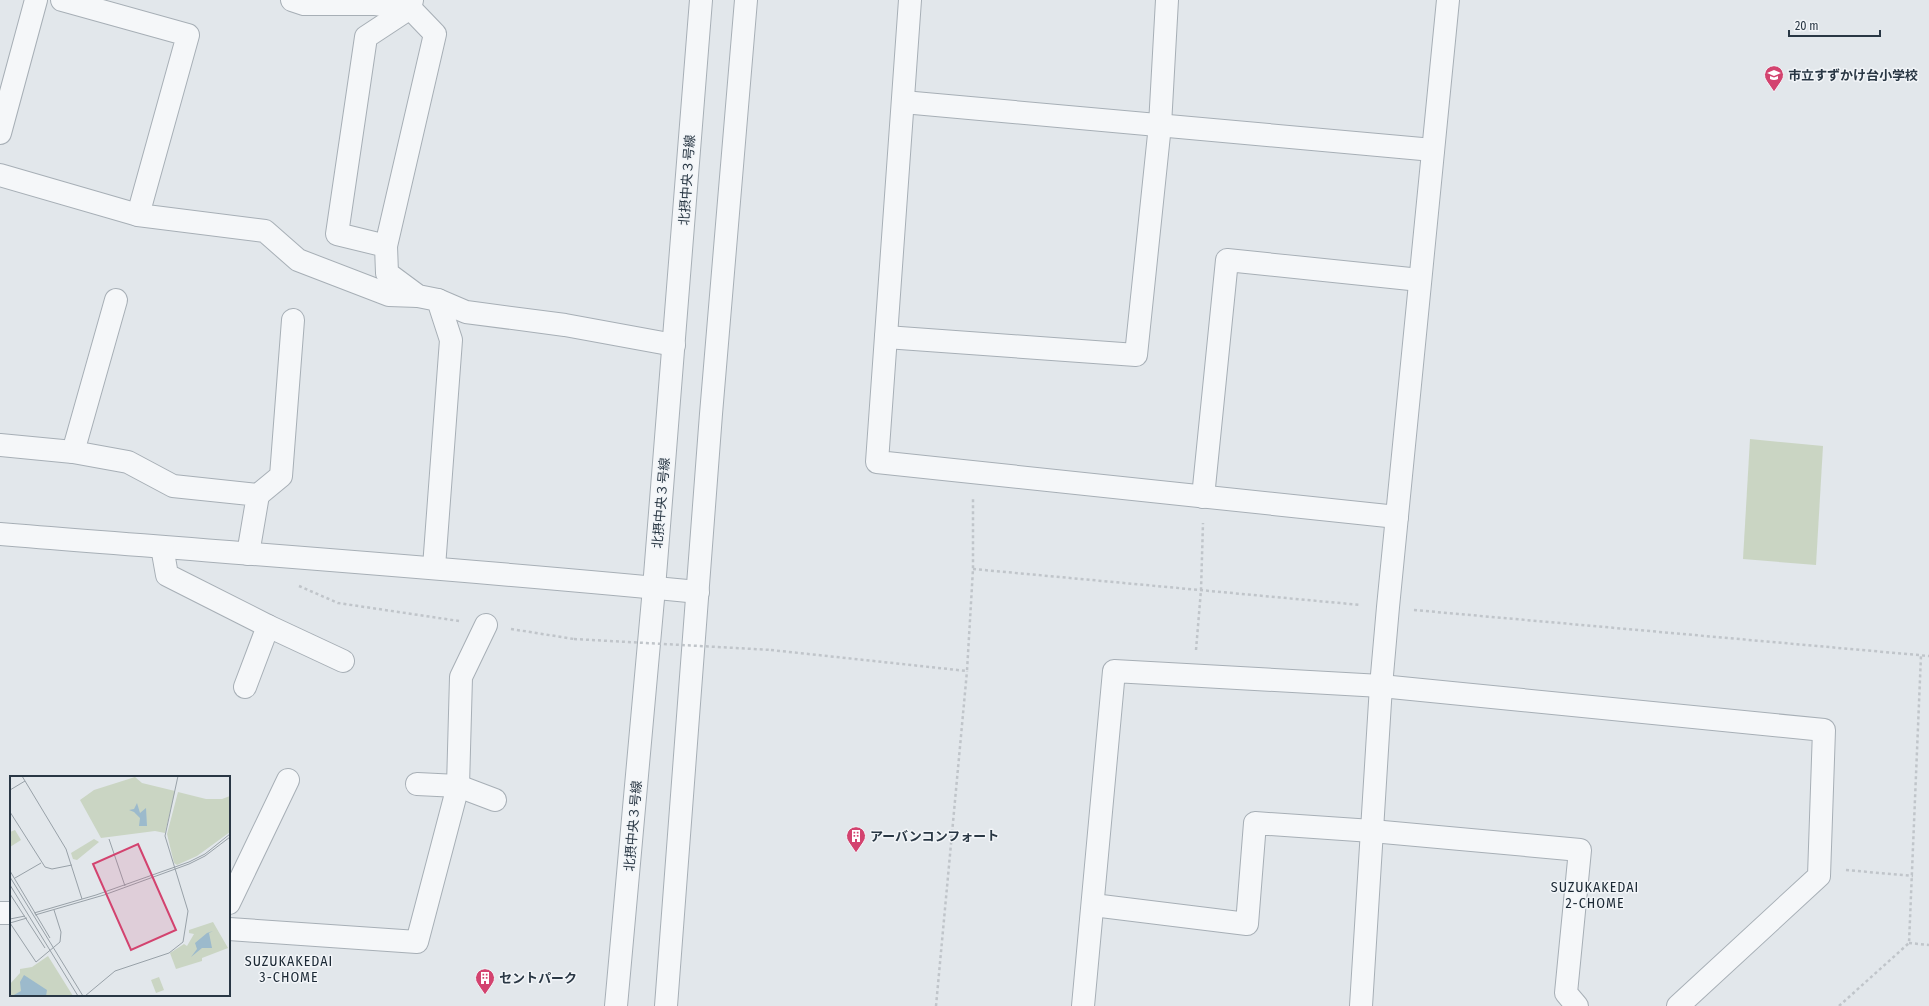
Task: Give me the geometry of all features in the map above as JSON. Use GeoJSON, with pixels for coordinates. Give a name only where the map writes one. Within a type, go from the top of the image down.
{"type":"FeatureCollection","features":[{"type":"Feature","properties":{"kind":"street"},"geometry":{"type":"LineString","coordinates":[[0,133],[36,0]]}},
{"type":"Feature","properties":{"kind":"street"},"geometry":{"type":"LineString","coordinates":[[62,0],[188,35],[138,214]]}},
{"type":"Feature","properties":{"kind":"street"},"geometry":{"type":"LineString","coordinates":[[292,0],[304,4],[411,4]]}},
{"type":"Feature","properties":{"kind":"street","name":"北摂中央３号線"},"geometry":{"type":"LineString","coordinates":[[616,1006],[654,588],[701,0]]}},
{"type":"Feature","properties":{"kind":"street"},"geometry":{"type":"LineString","coordinates":[[666,1006],[711,414],[746,0]]}},
{"type":"Feature","properties":{"kind":"street"},"geometry":{"type":"LineString","coordinates":[[910,0],[877,462],[1397,517]]}},
{"type":"Feature","properties":{"kind":"street"},"geometry":{"type":"LineString","coordinates":[[886,337],[1136,355],[1160,125],[1167,0]]}},
{"type":"Feature","properties":{"kind":"street"},"geometry":{"type":"LineString","coordinates":[[1361,1006],[1381,686],[1448,0]]}},
{"type":"Feature","properties":{"kind":"street"},"geometry":{"type":"LineString","coordinates":[[411,4],[435,34],[386,246],[387,273],[428,298],[466,312],[565,325],[674,345]]}},
{"type":"Feature","properties":{"kind":"street"},"geometry":{"type":"LineString","coordinates":[[386,246],[337,234],[366,37],[411,4]]}},
{"type":"Feature","properties":{"kind":"street"},"geometry":{"type":"LineString","coordinates":[[903,102],[1433,150]]}},
{"type":"Feature","properties":{"kind":"street"},"geometry":{"type":"LineString","coordinates":[[0,175],[138,214],[265,231],[298,260],[389,295],[428,298]]}},
{"type":"Feature","properties":{"kind":"street"},"geometry":{"type":"LineString","coordinates":[[1203,496],[1227,260],[1420,280]]}},
{"type":"Feature","properties":{"kind":"street"},"geometry":{"type":"LineString","coordinates":[[428,298],[451,340],[434,567]]}},
{"type":"Feature","properties":{"kind":"street"},"geometry":{"type":"LineString","coordinates":[[73,452],[116,300]]}},
{"type":"Feature","properties":{"kind":"street"},"geometry":{"type":"LineString","coordinates":[[248,554],[258,495],[281,476],[293,320]]}},
{"type":"Feature","properties":{"kind":"street"},"geometry":{"type":"LineString","coordinates":[[0,445],[73,452],[128,462],[173,486],[258,495]]}},
{"type":"Feature","properties":{"kind":"street"},"geometry":{"type":"LineString","coordinates":[[0,534],[434,567],[698,592]]}},
{"type":"Feature","properties":{"kind":"street"},"geometry":{"type":"LineString","coordinates":[[162,547],[167,575],[268,626],[342,661]]}},
{"type":"Feature","properties":{"kind":"street"},"geometry":{"type":"LineString","coordinates":[[230,929],[417,942],[458,786],[461,677],[486,625]]}},
{"type":"Feature","properties":{"kind":"street"},"geometry":{"type":"LineString","coordinates":[[245,687],[268,626]]}},
{"type":"Feature","properties":{"kind":"street"},"geometry":{"type":"LineString","coordinates":[[1083,1006],[1114,671],[1381,686],[1824,730],[1820,876],[1678,1006]]}},
{"type":"Feature","properties":{"kind":"street"},"geometry":{"type":"LineString","coordinates":[[230,901],[288,780]]}},
{"type":"Feature","properties":{"kind":"street"},"geometry":{"type":"LineString","coordinates":[[417,784],[458,786],[494,800]]}},
{"type":"Feature","properties":{"kind":"street"},"geometry":{"type":"LineString","coordinates":[[1093,906],[1246,924],[1255,822],[1580,850],[1566,993],[1577,1006]]}},
{"type":"Feature","properties":{"kind":"path"},"geometry":{"type":"LineString","coordinates":[[936,1006],[967,671],[973,569],[973,472]]}},
{"type":"Feature","properties":{"kind":"path"},"geometry":{"type":"LineString","coordinates":[[1194,676],[1201,590],[1203,496]]}},
{"type":"Feature","properties":{"kind":"path"},"geometry":{"type":"LineString","coordinates":[[973,569],[1929,656]]}},
{"type":"Feature","properties":{"kind":"path"},"geometry":{"type":"LineString","coordinates":[[295,584],[338,603],[574,639],[771,650],[967,671]]}},
{"type":"Feature","properties":{"kind":"path"},"geometry":{"type":"LineString","coordinates":[[1839,1006],[1910,943],[1921,655]]}},
{"type":"Feature","properties":{"kind":"path"},"geometry":{"type":"LineString","coordinates":[[1820,867],[1913,876]]}},
{"type":"Feature","properties":{"kind":"path"},"geometry":{"type":"LineString","coordinates":[[1910,943],[1929,945]]}},
{"type":"Feature","properties":{"kind":"green space"},"geometry":{"type":"Polygon","coordinates":[[[1750,439],[1823,446],[1816,565],[1743,559],[1750,439]]]}},
{"type":"Feature","properties":{"kind":"place","name":"市立すずかけ台小学校"},"geometry":{"type":"Point","coordinates":[1774,92]}},
{"type":"Feature","properties":{"kind":"place","name":"アーバンコンフォート"},"geometry":{"type":"Point","coordinates":[856,853]}},
{"type":"Feature","properties":{"kind":"place","name":"セントパーク"},"geometry":{"type":"Point","coordinates":[485,995]}},
{"type":"Feature","properties":{"kind":"district","name":"SUZUKAKEDAI 2-CHOME"},"geometry":{"type":"Point","coordinates":[1595,896]}},
{"type":"Feature","properties":{"kind":"district","name":"SUZUKAKEDAI 3-CHOME"},"geometry":{"type":"Point","coordinates":[289,970]}}]}
